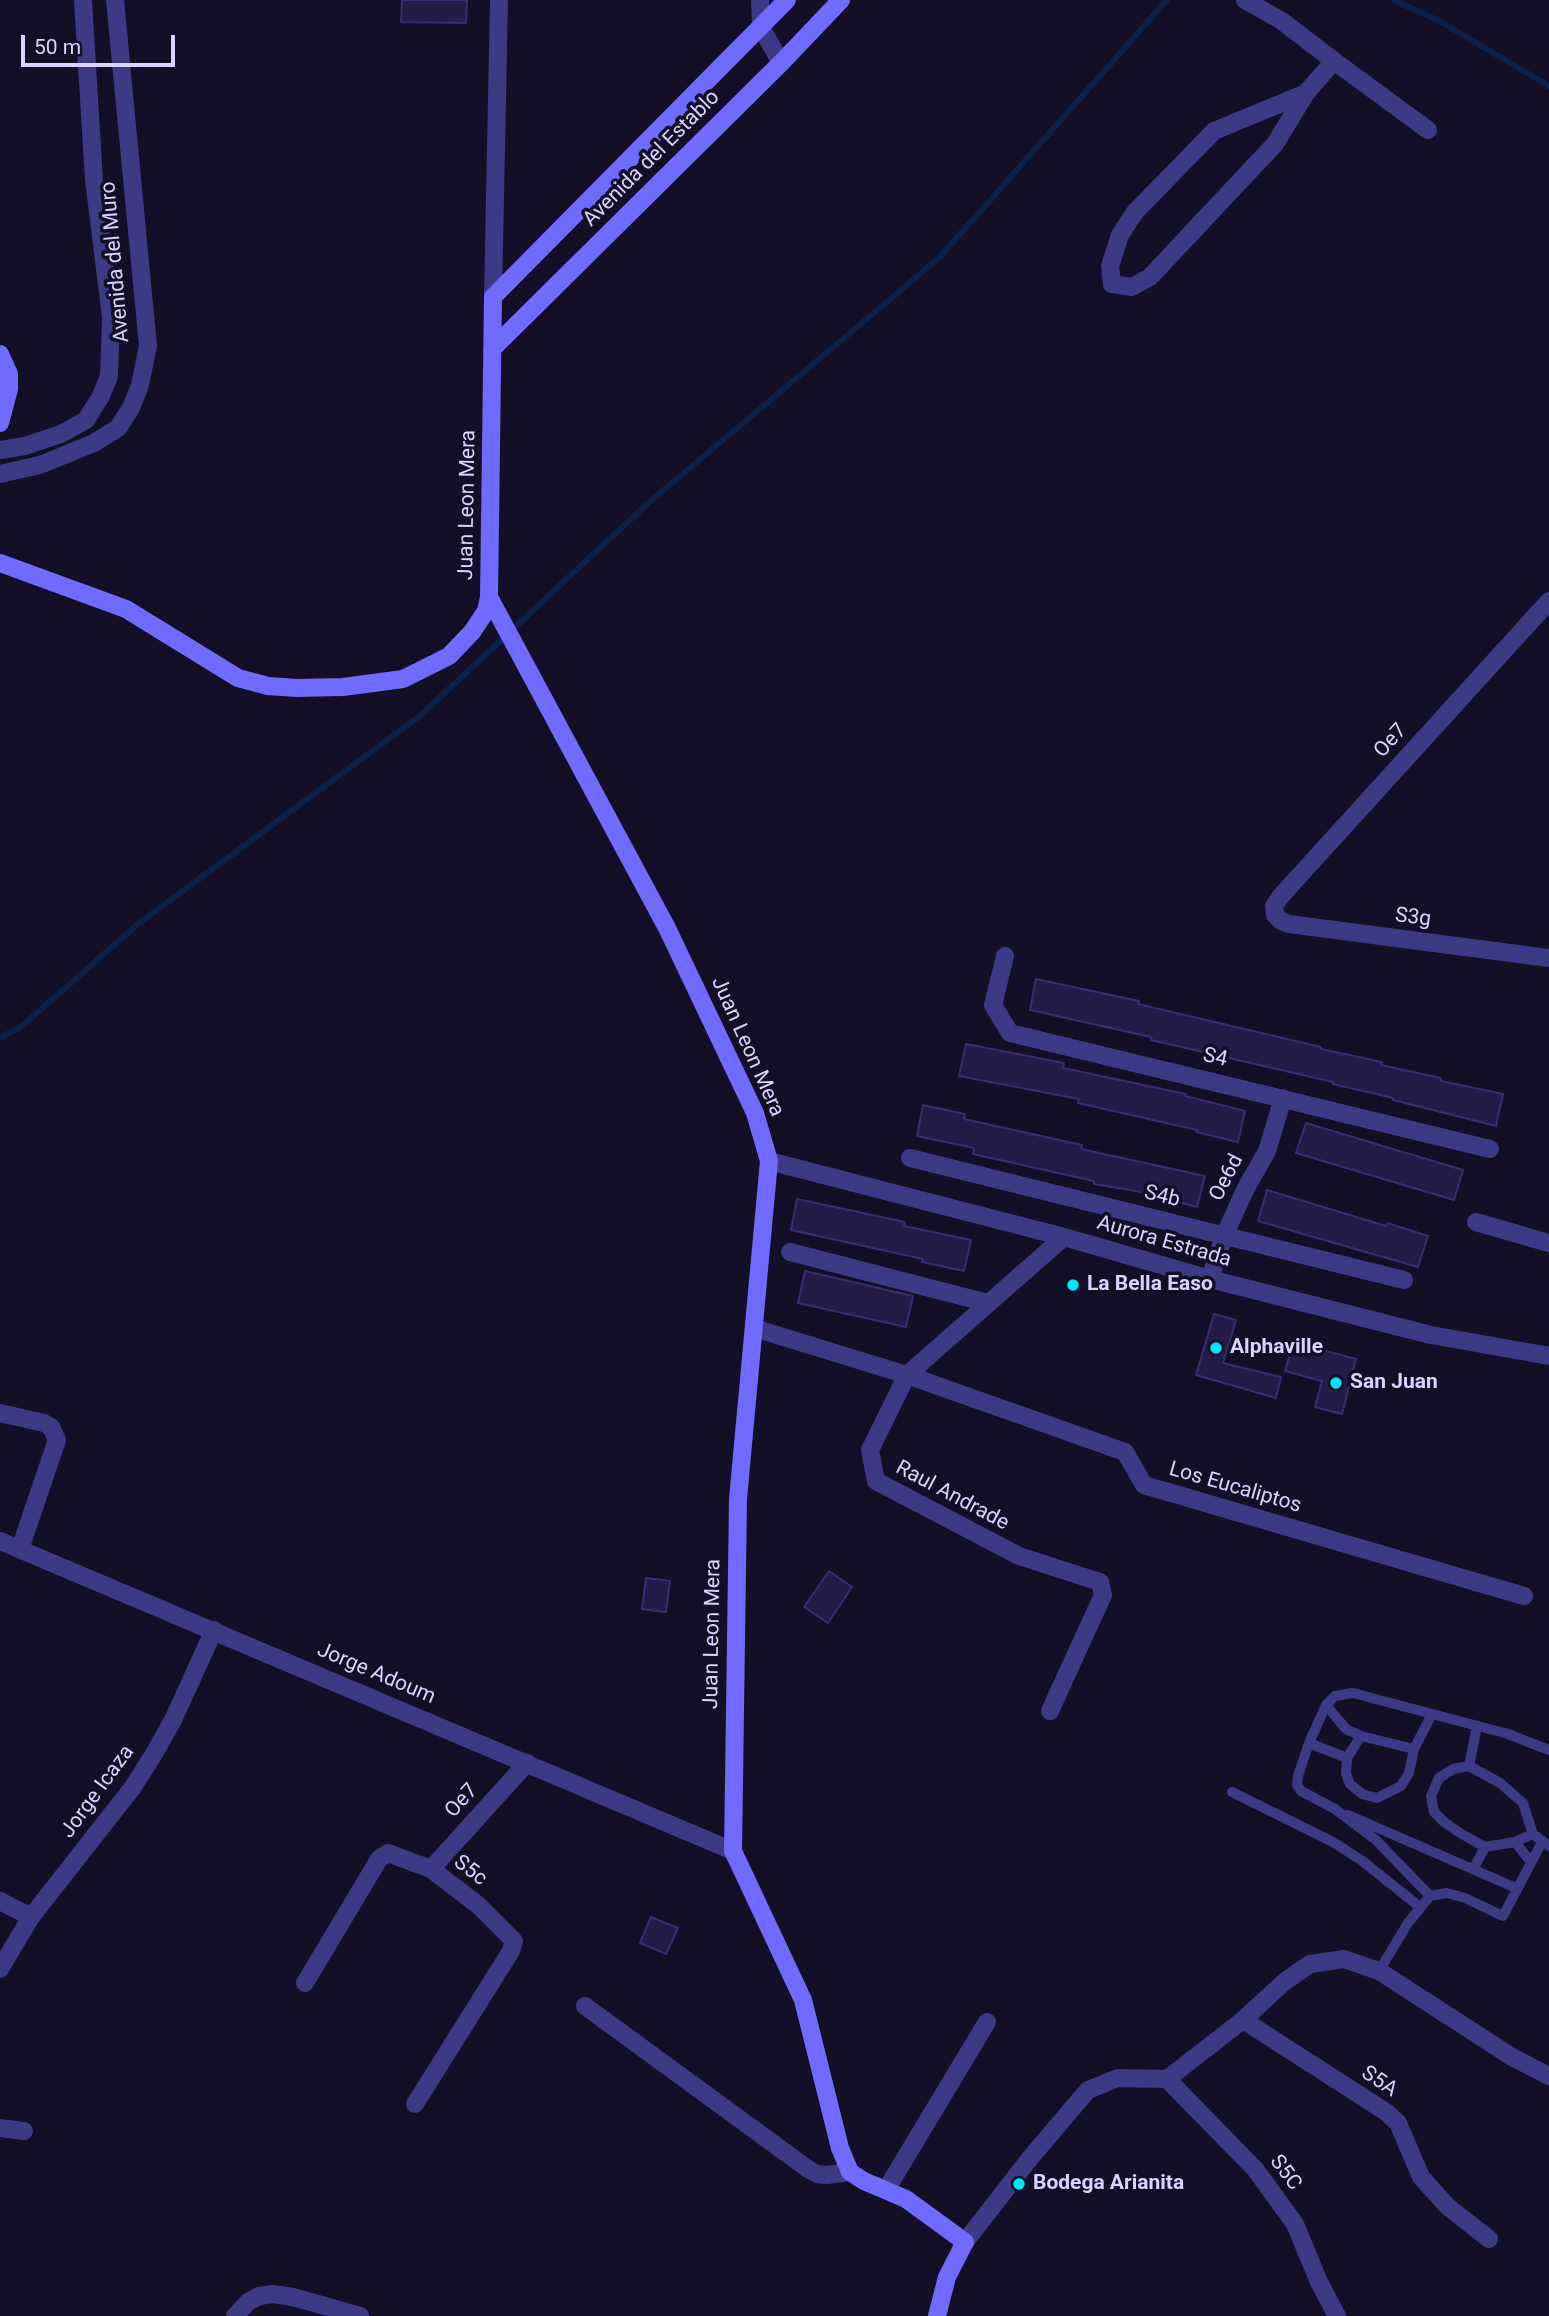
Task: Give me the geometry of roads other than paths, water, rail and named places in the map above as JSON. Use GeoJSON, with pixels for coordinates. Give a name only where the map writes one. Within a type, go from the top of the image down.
{"type":"FeatureCollection","features":[{"type":"Feature","properties":{"kind":"street"},"geometry":{"type":"LineString","coordinates":[[0,450],[25,446],[61,434],[86,420],[101,396],[109,376],[111,317],[94,180],[83,0]]}},
{"type":"Feature","properties":{"kind":"street","name":"Avenida del Muro"},"geometry":{"type":"LineString","coordinates":[[0,474],[40,465],[94,443],[118,428],[131,408],[140,385],[148,346],[115,0]]}},
{"type":"Feature","properties":{"kind":"street","name":"Juan Leon Mera"},"geometry":{"type":"LineString","coordinates":[[499,0],[489,597],[667,928],[755,1113],[769,1161],[738,1499],[733,1851],[803,2000],[840,2148],[850,2172]]}},
{"type":"Feature","properties":{"kind":"street"},"geometry":{"type":"LineString","coordinates":[[760,0],[761,27],[781,63]]}},
{"type":"Feature","properties":{"kind":"street","name":"Avenida del Establo"},"geometry":{"type":"LineString","coordinates":[[493,297],[787,0]]}},
{"type":"Feature","properties":{"kind":"street","name":"Avenida del Establo"},"geometry":{"type":"LineString","coordinates":[[492,349],[781,63],[841,0]]}},
{"type":"Feature","properties":{"kind":"street"},"geometry":{"type":"LineString","coordinates":[[1245,0],[1282,21],[1428,130]]}},
{"type":"Feature","properties":{"kind":"street"},"geometry":{"type":"LineString","coordinates":[[1306,93],[1214,131],[1135,212],[1120,235],[1110,266],[1112,284],[1132,287],[1150,277],[1275,144],[1306,93],[1335,61]]}},
{"type":"Feature","properties":{"kind":"street"},"geometry":{"type":"LineString","coordinates":[[0,354],[9,374],[9,389],[0,423]]}},
{"type":"Feature","properties":{"kind":"street"},"geometry":{"type":"LineString","coordinates":[[0,563],[125,609],[238,678],[287,688],[343,688],[404,679],[449,656],[472,632],[486,611],[489,597]]}},
{"type":"Feature","properties":{"kind":"street","name":"Oe7"},"geometry":{"type":"LineString","coordinates":[[1275,915],[1274,906],[1280,897],[1549,601]]}},
{"type":"Feature","properties":{"kind":"street","name":"S3g"},"geometry":{"type":"LineString","coordinates":[[1275,915],[1289,925],[1549,958]]}},
{"type":"Feature","properties":{"kind":"street","name":"S4"},"geometry":{"type":"LineString","coordinates":[[1005,956],[993,1005],[1010,1033],[1490,1149]]}},
{"type":"Feature","properties":{"kind":"street","name":"Oe6d"},"geometry":{"type":"LineString","coordinates":[[1210,1279],[1224,1236],[1267,1151],[1283,1098]]}},
{"type":"Feature","properties":{"kind":"street","name":"S4b"},"geometry":{"type":"LineString","coordinates":[[910,1158],[1404,1280]]}},
{"type":"Feature","properties":{"kind":"street","name":"Aurora Estrada"},"geometry":{"type":"LineString","coordinates":[[769,1161],[1431,1335],[1549,1356]]}},
{"type":"Feature","properties":{"kind":"street"},"geometry":{"type":"LineString","coordinates":[[1476,1222],[1549,1243]]}},
{"type":"Feature","properties":{"kind":"street","name":"Raul Andrade"},"geometry":{"type":"LineString","coordinates":[[1050,1711],[1103,1595],[1100,1582],[1019,1556],[876,1481],[870,1450],[907,1375],[1064,1237]]}},
{"type":"Feature","properties":{"kind":"street"},"geometry":{"type":"LineString","coordinates":[[790,1252],[988,1303]]}},
{"type":"Feature","properties":{"kind":"street","name":"Los Eucaliptos"},"geometry":{"type":"LineString","coordinates":[[754,1328],[907,1375],[1125,1452],[1144,1485],[1524,1596]]}},
{"type":"Feature","properties":{"kind":"street"},"geometry":{"type":"LineString","coordinates":[[0,1412],[44,1423],[51,1427],[57,1440],[20,1549]]}},
{"type":"Feature","properties":{"kind":"street","name":"Jorge Adoum"},"geometry":{"type":"LineString","coordinates":[[0,1541],[733,1851]]}},
{"type":"Feature","properties":{"kind":"street","name":"Jorge Icaza"},"geometry":{"type":"LineString","coordinates":[[0,1969],[31,1917],[133,1787],[173,1720],[214,1630]]}},
{"type":"Feature","properties":{"kind":"street","name":"Oe7"},"geometry":{"type":"LineString","coordinates":[[431,1869],[527,1763]]}},
{"type":"Feature","properties":{"kind":"street","name":"S5c"},"geometry":{"type":"LineString","coordinates":[[305,1983],[379,1859],[388,1853],[431,1869],[478,1905],[514,1941],[511,1951],[415,2104]]}},
{"type":"Feature","properties":{"kind":"street"},"geometry":{"type":"LineString","coordinates":[[0,1901],[31,1917]]}},
{"type":"Feature","properties":{"kind":"street"},"geometry":{"type":"LineString","coordinates":[[937,2316],[947,2277],[965,2242],[1031,2157],[1088,2090],[1118,2078],[1167,2079],[1243,2020],[1284,1982],[1310,1964],[1344,1959],[1379,1971],[1512,2057],[1549,2076]]}},
{"type":"Feature","properties":{"kind":"street"},"geometry":{"type":"LineString","coordinates":[[584,2006],[808,2169],[827,2175],[850,2172],[916,2206],[965,2242]]}},
{"type":"Feature","properties":{"kind":"street","name":"S5A"},"geometry":{"type":"LineString","coordinates":[[1243,2020],[1386,2112],[1398,2123],[1407,2150],[1421,2177],[1447,2206],[1489,2239]]}},
{"type":"Feature","properties":{"kind":"street"},"geometry":{"type":"LineString","coordinates":[[886,2190],[987,2022]]}},
{"type":"Feature","properties":{"kind":"street","name":"S5C"},"geometry":{"type":"LineString","coordinates":[[1167,2079],[1255,2169],[1295,2224],[1319,2282],[1337,2316]]}},
{"type":"Feature","properties":{"kind":"street"},"geometry":{"type":"LineString","coordinates":[[0,2128],[24,2132]]}},
{"type":"Feature","properties":{"kind":"street"},"geometry":{"type":"LineString","coordinates":[[235,2316],[248,2302],[259,2296],[273,2294],[360,2316]]}},
{"type":"Feature","properties":{"kind":"lane"},"geometry":{"type":"LineString","coordinates":[[1516,1888],[1335,1809],[1301,1791],[1297,1785],[1297,1776],[1326,1705],[1335,1696],[1353,1693],[1523,1738],[1549,1750]]}},
{"type":"Feature","properties":{"kind":"lane"},"geometry":{"type":"LineString","coordinates":[[1326,1705],[1346,1729],[1361,1736],[1414,1749]]}},
{"type":"Feature","properties":{"kind":"lane"},"geometry":{"type":"LineString","coordinates":[[1361,1736],[1347,1759],[1346,1774],[1350,1784],[1362,1794],[1377,1798],[1401,1786],[1409,1773],[1414,1749],[1432,1714]]}},
{"type":"Feature","properties":{"kind":"lane"},"geometry":{"type":"LineString","coordinates":[[1469,1766],[1477,1726]]}},
{"type":"Feature","properties":{"kind":"lane"},"geometry":{"type":"LineString","coordinates":[[1309,1742],[1347,1759]]}},
{"type":"Feature","properties":{"kind":"lane"},"geometry":{"type":"LineString","coordinates":[[1379,1971],[1430,1896],[1447,1893],[1465,1898],[1503,1916],[1531,1862],[1545,1844],[1533,1834],[1523,1803],[1500,1783],[1469,1766],[1453,1769],[1438,1778],[1431,1796],[1434,1812],[1444,1822],[1485,1847],[1515,1842],[1533,1834]]}},
{"type":"Feature","properties":{"kind":"lane"},"geometry":{"type":"LineString","coordinates":[[1233,1792],[1333,1842],[1420,1907]]}},
{"type":"Feature","properties":{"kind":"lane"},"geometry":{"type":"LineString","coordinates":[[1335,1809],[1376,1840],[1430,1896]]}},
{"type":"Feature","properties":{"kind":"lane"},"geometry":{"type":"LineString","coordinates":[[1515,1842],[1531,1862]]}},
{"type":"Feature","properties":{"kind":"lane"},"geometry":{"type":"LineString","coordinates":[[1474,1868],[1485,1847]]}},
{"type":"Feature","properties":{"kind":"waterway"},"geometry":{"type":"LineString","coordinates":[[0,1038],[21,1027],[138,924],[421,715],[647,504],[939,258],[1167,0]]}},
{"type":"Feature","properties":{"kind":"waterway"},"geometry":{"type":"LineString","coordinates":[[1394,0],[1441,22],[1549,86]]}},
{"type":"Feature","properties":{"kind":"place","name":"La Bella Easo"},"geometry":{"type":"Point","coordinates":[1073,1285]}},
{"type":"Feature","properties":{"kind":"place","name":"Alphaville"},"geometry":{"type":"Point","coordinates":[1216,1348]}},
{"type":"Feature","properties":{"kind":"place","name":"San Juan"},"geometry":{"type":"Point","coordinates":[1336,1383]}},
{"type":"Feature","properties":{"kind":"place","name":"Bodega Arianita"},"geometry":{"type":"Point","coordinates":[1019,2184]}}]}
